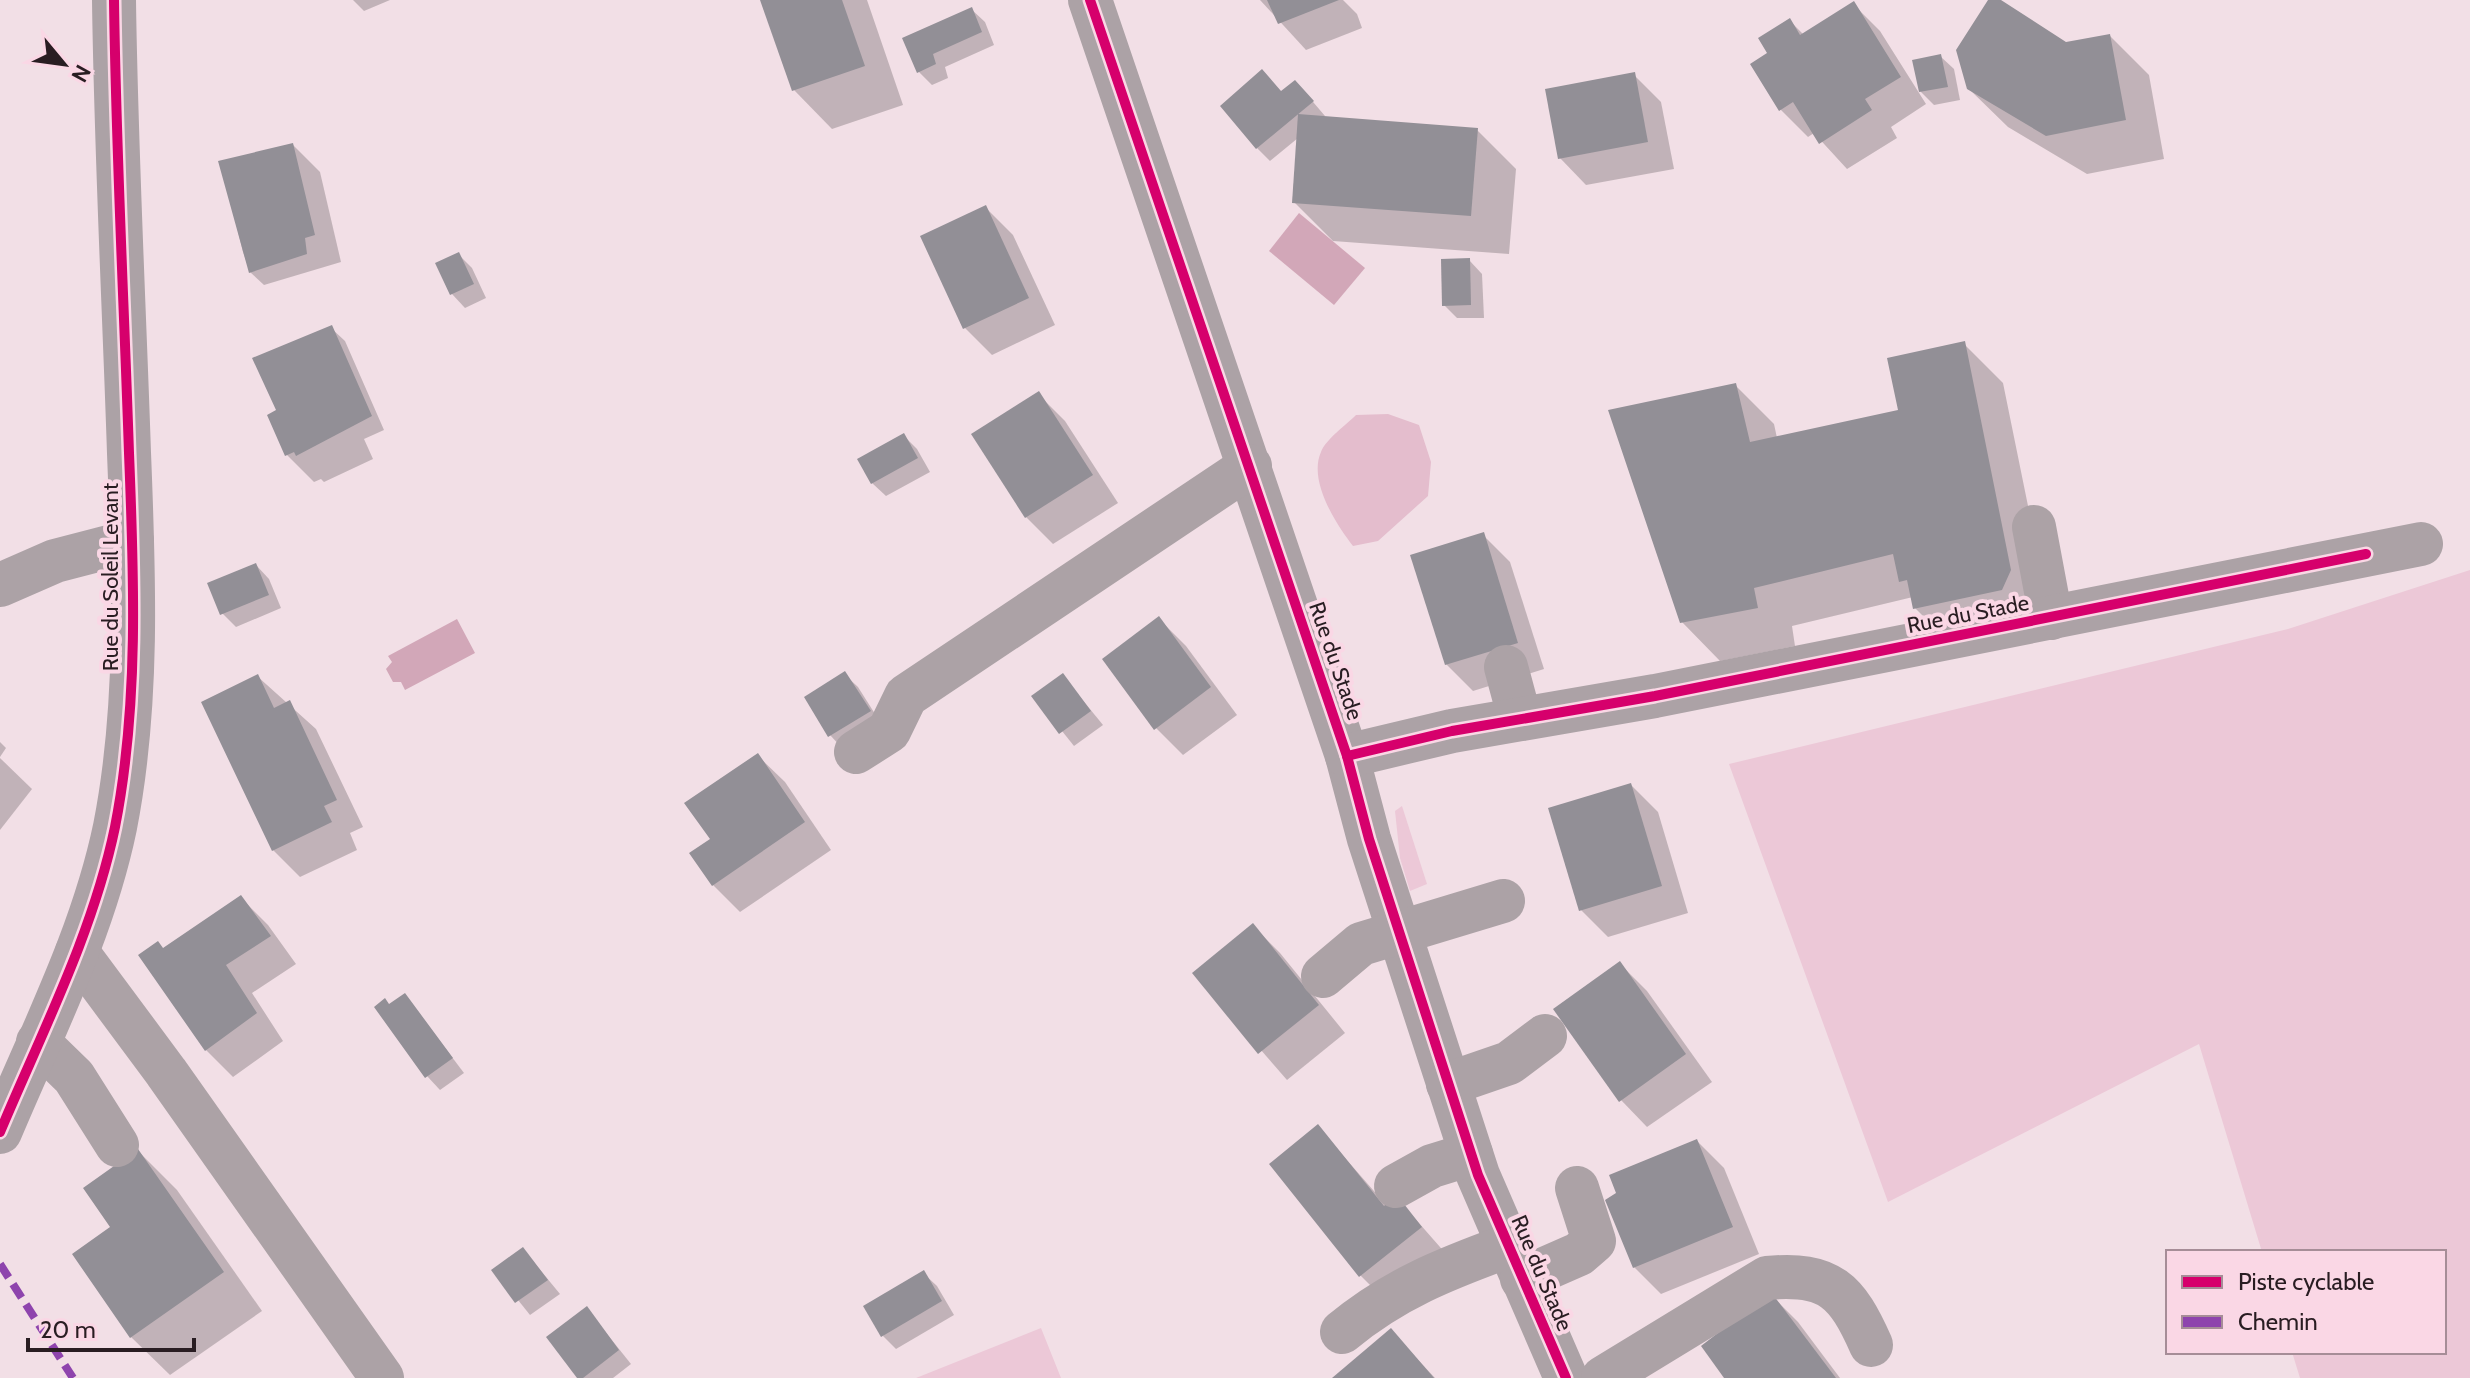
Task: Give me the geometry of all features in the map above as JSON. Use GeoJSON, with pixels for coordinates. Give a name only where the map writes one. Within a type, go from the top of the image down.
{"type":"FeatureCollection","features":[{"type":"Feature","properties":{"kind":"street","name":"Rue du Soleil Levant"},"geometry":{"type":"LineString","coordinates":[[0,1132],[77,952],[115,826],[132,644],[132,541],[114,0]]}},
{"type":"Feature","properties":{"kind":"street","name":"Rue du Stade"},"geometry":{"type":"LineString","coordinates":[[1090,0],[1347,756],[1471,1154],[1566,1378]]}},
{"type":"Feature","properties":{"kind":"street"},"geometry":{"type":"LineString","coordinates":[[856,752],[889,731],[906,696],[1250,466]]}},
{"type":"Feature","properties":{"kind":"street"},"geometry":{"type":"LineString","coordinates":[[2034,527],[2051,618]]}},
{"type":"Feature","properties":{"kind":"street"},"geometry":{"type":"LineString","coordinates":[[0,585],[55,561],[132,541]]}},
{"type":"Feature","properties":{"kind":"street","name":"Rue du Stade"},"geometry":{"type":"LineString","coordinates":[[1347,756],[1501,722],[1655,696],[2421,544]]}},
{"type":"Feature","properties":{"kind":"street"},"geometry":{"type":"LineString","coordinates":[[1501,722],[1506,667]]}},
{"type":"Feature","properties":{"kind":"street"},"geometry":{"type":"LineString","coordinates":[[1323,976],[1361,944],[1503,901]]}},
{"type":"Feature","properties":{"kind":"street"},"geometry":{"type":"LineString","coordinates":[[77,952],[166,1072],[382,1378]]}},
{"type":"Feature","properties":{"kind":"street"},"geometry":{"type":"LineString","coordinates":[[1448,1084],[1509,1063],[1545,1036]]}},
{"type":"Feature","properties":{"kind":"street"},"geometry":{"type":"LineString","coordinates":[[38,1042],[74,1077],[117,1145]]}},
{"type":"Feature","properties":{"kind":"street"},"geometry":{"type":"LineString","coordinates":[[1396,1186],[1432,1166],[1471,1154]]}},
{"type":"Feature","properties":{"kind":"street"},"geometry":{"type":"LineString","coordinates":[[1342,1332],[1376,1304],[1408,1285],[1515,1262],[1579,1254],[1594,1241],[1577,1188]]}},
{"type":"Feature","properties":{"kind":"street"},"geometry":{"type":"LineString","coordinates":[[1603,1378],[1767,1278],[1794,1275],[1817,1280],[1839,1290],[1854,1306],[1871,1345]]}},
{"type":"Feature","properties":{"kind":"shaded area"},"geometry":{"type":"Polygon","coordinates":[[[1299,213],[1365,268],[1334,305],[1269,251],[1299,213]]]}},
{"type":"Feature","properties":{"kind":"shaded area"},"geometry":{"type":"Polygon","coordinates":[[[1388,414],[1419,425],[1431,462],[1428,496],[1378,541],[1353,546],[1326,502],[1318,476],[1318,463],[1327,442],[1356,415],[1388,414]]]}},
{"type":"Feature","properties":{"kind":"shaded area"},"geometry":{"type":"Polygon","coordinates":[[[2470,570],[2470,1378],[2300,1378],[2293,1354],[2446,1354],[2446,1250],[2261,1250],[2199,1044],[1888,1202],[1729,764],[2288,629],[2470,570]]]}},
{"type":"Feature","properties":{"kind":"shaded area"},"geometry":{"type":"Polygon","coordinates":[[[457,619],[475,653],[405,690],[401,682],[393,682],[386,669],[392,662],[388,656],[457,619]]]}},
{"type":"Feature","properties":{"kind":"shaded area"},"geometry":{"type":"Polygon","coordinates":[[[1402,806],[1427,884],[1410,891],[1400,858],[1395,811],[1402,806]]]}},
{"type":"Feature","properties":{"kind":"shaded area"},"geometry":{"type":"Polygon","coordinates":[[[1041,1328],[1061,1378],[916,1378],[1041,1328]]]}},
{"type":"Feature","properties":{"kind":"building"},"geometry":{"type":"Polygon","coordinates":[[[760,0],[842,0],[865,66],[792,91],[760,0]]]}},
{"type":"Feature","properties":{"kind":"building"},"geometry":{"type":"Polygon","coordinates":[[[1267,0],[1339,0],[1278,24],[1267,0]]]}},
{"type":"Feature","properties":{"kind":"building"},"geometry":{"type":"Polygon","coordinates":[[[1988,0],[2001,0],[2066,42],[2110,34],[2126,120],[2046,136],[1967,89],[1956,50],[1988,0]]]}},
{"type":"Feature","properties":{"kind":"building"},"geometry":{"type":"Polygon","coordinates":[[[1854,1],[1901,77],[1865,99],[1872,110],[1819,144],[1793,102],[1779,111],[1750,64],[1767,53],[1758,38],[1790,18],[1800,35],[1854,1]]]}},
{"type":"Feature","properties":{"kind":"building"},"geometry":{"type":"Polygon","coordinates":[[[972,7],[982,32],[933,54],[936,64],[917,73],[902,38],[972,7]]]}},
{"type":"Feature","properties":{"kind":"building"},"geometry":{"type":"Polygon","coordinates":[[[1941,54],[1948,87],[1919,92],[1912,60],[1941,54]]]}},
{"type":"Feature","properties":{"kind":"building"},"geometry":{"type":"Polygon","coordinates":[[[1262,69],[1281,91],[1295,80],[1314,101],[1256,149],[1220,106],[1262,69]]]}},
{"type":"Feature","properties":{"kind":"building"},"geometry":{"type":"Polygon","coordinates":[[[1635,72],[1648,142],[1558,159],[1545,89],[1635,72]]]}},
{"type":"Feature","properties":{"kind":"building"},"geometry":{"type":"Polygon","coordinates":[[[1298,114],[1478,128],[1471,216],[1292,203],[1298,114]]]}},
{"type":"Feature","properties":{"kind":"building"},"geometry":{"type":"Polygon","coordinates":[[[293,143],[315,235],[305,238],[307,254],[249,273],[218,161],[293,143]]]}},
{"type":"Feature","properties":{"kind":"building"},"geometry":{"type":"Polygon","coordinates":[[[986,205],[1029,298],[963,329],[920,236],[986,205]]]}},
{"type":"Feature","properties":{"kind":"building"},"geometry":{"type":"Polygon","coordinates":[[[459,252],[474,284],[450,295],[435,263],[459,252]]]}},
{"type":"Feature","properties":{"kind":"building"},"geometry":{"type":"Polygon","coordinates":[[[1470,258],[1471,305],[1442,306],[1441,259],[1470,258]]]}},
{"type":"Feature","properties":{"kind":"building"},"geometry":{"type":"Polygon","coordinates":[[[332,325],[372,416],[296,456],[294,452],[285,456],[267,415],[276,410],[252,358],[332,325]]]}},
{"type":"Feature","properties":{"kind":"building"},"geometry":{"type":"Polygon","coordinates":[[[1965,341],[2011,570],[2002,590],[1913,609],[1907,580],[1899,582],[1893,554],[1754,588],[1758,608],[1680,623],[1608,410],[1736,383],[1750,442],[1898,410],[1887,358],[1965,341]]]}},
{"type":"Feature","properties":{"kind":"building"},"geometry":{"type":"Polygon","coordinates":[[[1039,391],[1093,475],[1025,518],[971,434],[1039,391]]]}},
{"type":"Feature","properties":{"kind":"building"},"geometry":{"type":"Polygon","coordinates":[[[904,433],[918,458],[871,484],[857,459],[904,433]]]}},
{"type":"Feature","properties":{"kind":"building"},"geometry":{"type":"Polygon","coordinates":[[[1484,532],[1518,643],[1445,665],[1410,555],[1484,532]]]}},
{"type":"Feature","properties":{"kind":"building"},"geometry":{"type":"Polygon","coordinates":[[[256,563],[269,595],[220,615],[207,583],[256,563]]]}},
{"type":"Feature","properties":{"kind":"building"},"geometry":{"type":"Polygon","coordinates":[[[1159,616],[1211,687],[1154,730],[1102,659],[1159,616]]]}},
{"type":"Feature","properties":{"kind":"building"},"geometry":{"type":"Polygon","coordinates":[[[845,671],[871,711],[828,737],[804,697],[845,671]]]}},
{"type":"Feature","properties":{"kind":"building"},"geometry":{"type":"Polygon","coordinates":[[[1063,673],[1091,711],[1059,734],[1031,696],[1063,673]]]}},
{"type":"Feature","properties":{"kind":"building"},"geometry":{"type":"Polygon","coordinates":[[[258,674],[274,708],[290,700],[337,800],[324,806],[332,822],[272,851],[201,702],[258,674]]]}},
{"type":"Feature","properties":{"kind":"building"},"geometry":{"type":"Polygon","coordinates":[[[758,753],[805,822],[712,886],[689,853],[710,839],[684,803],[758,753]]]}},
{"type":"Feature","properties":{"kind":"building"},"geometry":{"type":"Polygon","coordinates":[[[1631,783],[1662,886],[1579,911],[1548,808],[1631,783]]]}},
{"type":"Feature","properties":{"kind":"building"},"geometry":{"type":"Polygon","coordinates":[[[241,895],[271,936],[226,965],[257,1013],[205,1051],[138,955],[158,941],[163,948],[241,895]]]}},
{"type":"Feature","properties":{"kind":"building"},"geometry":{"type":"Polygon","coordinates":[[[1253,923],[1319,1005],[1258,1054],[1192,973],[1253,923]]]}},
{"type":"Feature","properties":{"kind":"building"},"geometry":{"type":"Polygon","coordinates":[[[1620,961],[1686,1054],[1619,1102],[1553,1009],[1620,961]]]}},
{"type":"Feature","properties":{"kind":"building"},"geometry":{"type":"Polygon","coordinates":[[[405,993],[453,1058],[425,1078],[374,1007],[385,998],[389,1004],[405,993]]]}},
{"type":"Feature","properties":{"kind":"building"},"geometry":{"type":"Polygon","coordinates":[[[1318,1124],[1384,1206],[1397,1195],[1422,1227],[1359,1277],[1269,1164],[1318,1124]]]}},
{"type":"Feature","properties":{"kind":"building"},"geometry":{"type":"Polygon","coordinates":[[[1697,1139],[1733,1227],[1633,1268],[1605,1200],[1616,1193],[1609,1175],[1697,1139]]]}},
{"type":"Feature","properties":{"kind":"building"},"geometry":{"type":"Polygon","coordinates":[[[138,1149],[224,1272],[130,1338],[72,1254],[110,1227],[83,1188],[138,1149]]]}},
{"type":"Feature","properties":{"kind":"building"},"geometry":{"type":"Polygon","coordinates":[[[523,1247],[548,1280],[515,1303],[491,1270],[523,1247]]]}},
{"type":"Feature","properties":{"kind":"building"},"geometry":{"type":"Polygon","coordinates":[[[924,1270],[942,1301],[881,1337],[863,1306],[924,1270]]]}},
{"type":"Feature","properties":{"kind":"building"},"geometry":{"type":"Polygon","coordinates":[[[1771,1292],[1836,1378],[1724,1378],[1701,1346],[1771,1292]]]}},
{"type":"Feature","properties":{"kind":"building"},"geometry":{"type":"Polygon","coordinates":[[[587,1306],[619,1350],[583,1378],[577,1378],[546,1337],[587,1306]]]}},
{"type":"Feature","properties":{"kind":"building"},"geometry":{"type":"Polygon","coordinates":[[[1391,1328],[1434,1378],[1332,1378],[1391,1328]]]}},
{"type":"Feature","properties":{"kind":"marked path"},"geometry":{"type":"LineString","coordinates":[[0,1264],[73,1378]]}},
{"type":"Feature","properties":{"kind":"cycle path"},"geometry":{"type":"LineString","coordinates":[[0,1132],[65,982],[94,905],[115,827],[128,734],[133,640],[132,546],[114,0]]}},
{"type":"Feature","properties":{"kind":"cycle path"},"geometry":{"type":"LineString","coordinates":[[1090,0],[1347,756],[1369,839],[1478,1175],[1566,1378]]}},
{"type":"Feature","properties":{"kind":"cycle path"},"geometry":{"type":"LineString","coordinates":[[1347,756],[1452,731],[1655,696],[2366,554]]}}]}
